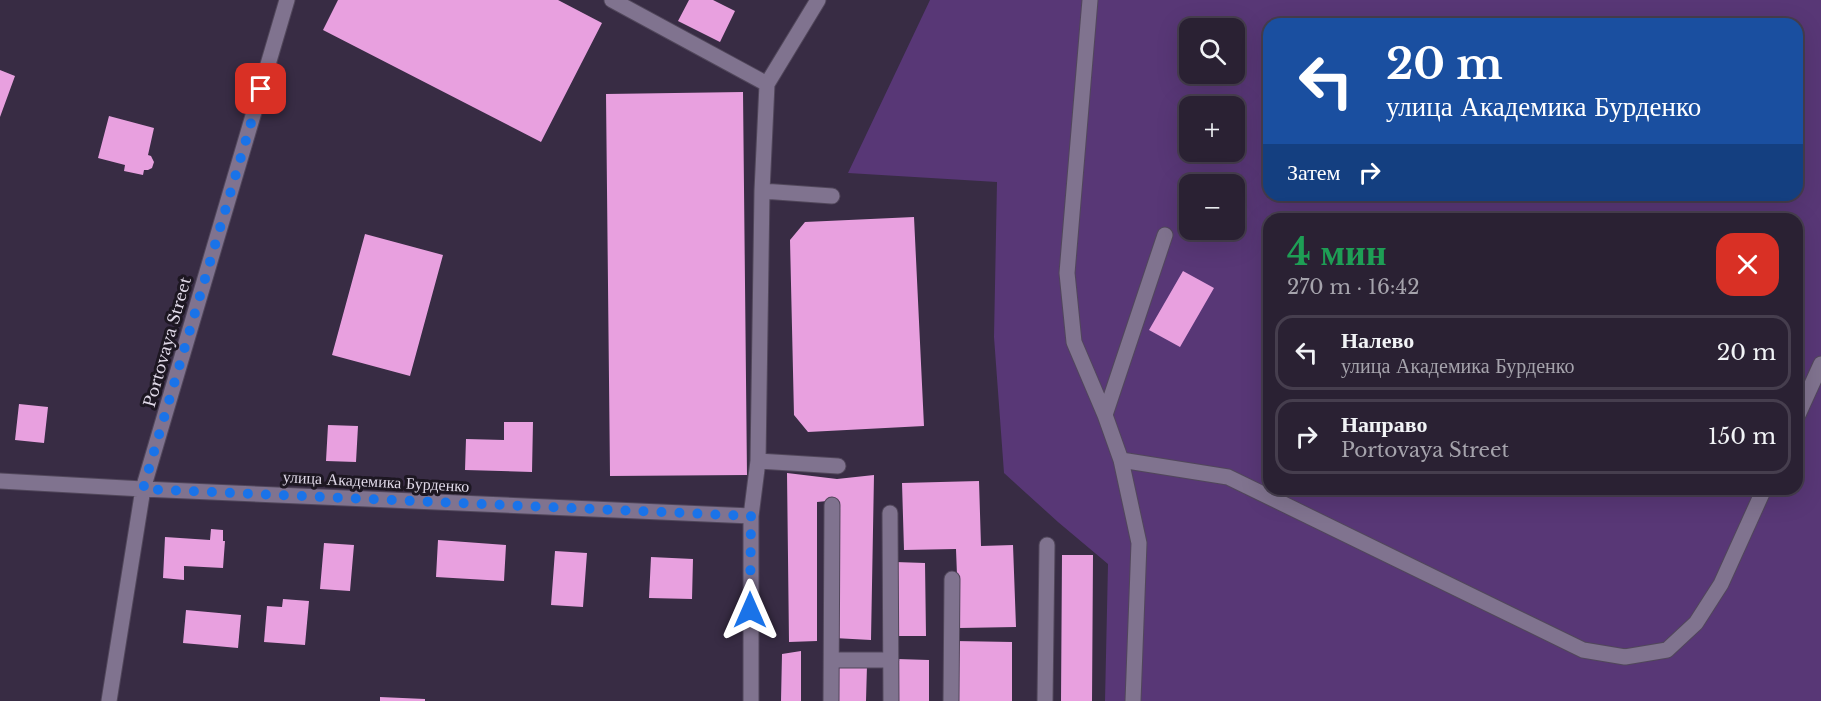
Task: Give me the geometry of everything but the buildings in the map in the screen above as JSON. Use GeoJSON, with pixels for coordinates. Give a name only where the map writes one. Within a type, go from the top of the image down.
{"type":"FeatureCollection","features":[{"type":"Feature","properties":{"kind":"street","name":"Portovaya Street"},"geometry":{"type":"LineString","coordinates":[[109,701],[143,489],[287,0]]}},
{"type":"Feature","properties":{"kind":"street"},"geometry":{"type":"LineString","coordinates":[[612,0],[767,84]]}},
{"type":"Feature","properties":{"kind":"street"},"geometry":{"type":"LineString","coordinates":[[750,701],[751,516],[758,461],[762,191],[767,84],[818,0]]}},
{"type":"Feature","properties":{"kind":"street"},"geometry":{"type":"LineString","coordinates":[[1090,0],[1067,273],[1074,342],[1121,460],[1139,543],[1133,701]]}},
{"type":"Feature","properties":{"kind":"street"},"geometry":{"type":"LineString","coordinates":[[762,191],[832,196]]}},
{"type":"Feature","properties":{"kind":"street"},"geometry":{"type":"LineString","coordinates":[[1105,415],[1165,235]]}},
{"type":"Feature","properties":{"kind":"street"},"geometry":{"type":"LineString","coordinates":[[1803,404],[1821,364]]}},
{"type":"Feature","properties":{"kind":"street"},"geometry":{"type":"LineString","coordinates":[[1121,460],[1228,477],[1263,494]]}},
{"type":"Feature","properties":{"kind":"street"},"geometry":{"type":"LineString","coordinates":[[758,461],[837,466]]}},
{"type":"Feature","properties":{"kind":"street","name":"улица Академика Бурденко"},"geometry":{"type":"LineString","coordinates":[[0,481],[751,516]]}},
{"type":"Feature","properties":{"kind":"street"},"geometry":{"type":"LineString","coordinates":[[1265,495],[1583,650],[1624,657],[1667,650],[1696,623],[1721,584],[1761,495]]}},
{"type":"Feature","properties":{"kind":"street"},"geometry":{"type":"LineString","coordinates":[[831,701],[832,505]]}},
{"type":"Feature","properties":{"kind":"street"},"geometry":{"type":"LineString","coordinates":[[891,513],[891,701]]}},
{"type":"Feature","properties":{"kind":"street"},"geometry":{"type":"LineString","coordinates":[[1045,701],[1047,545]]}},
{"type":"Feature","properties":{"kind":"street"},"geometry":{"type":"LineString","coordinates":[[951,701],[952,579]]}},
{"type":"Feature","properties":{"kind":"street"},"geometry":{"type":"LineString","coordinates":[[832,660],[891,660]]}},
{"type":"Feature","properties":{"kind":"shaded area"},"geometry":{"type":"Polygon","coordinates":[[[930,0],[1821,0],[1821,701],[1105,701],[1108,564],[1004,473],[994,337],[997,182],[848,173],[930,0]]]}},
{"type":"Feature","properties":{"kind":"route"},"geometry":{"type":"LineString","coordinates":[[261,89],[143,489],[751,516],[750,610]]}}]}
